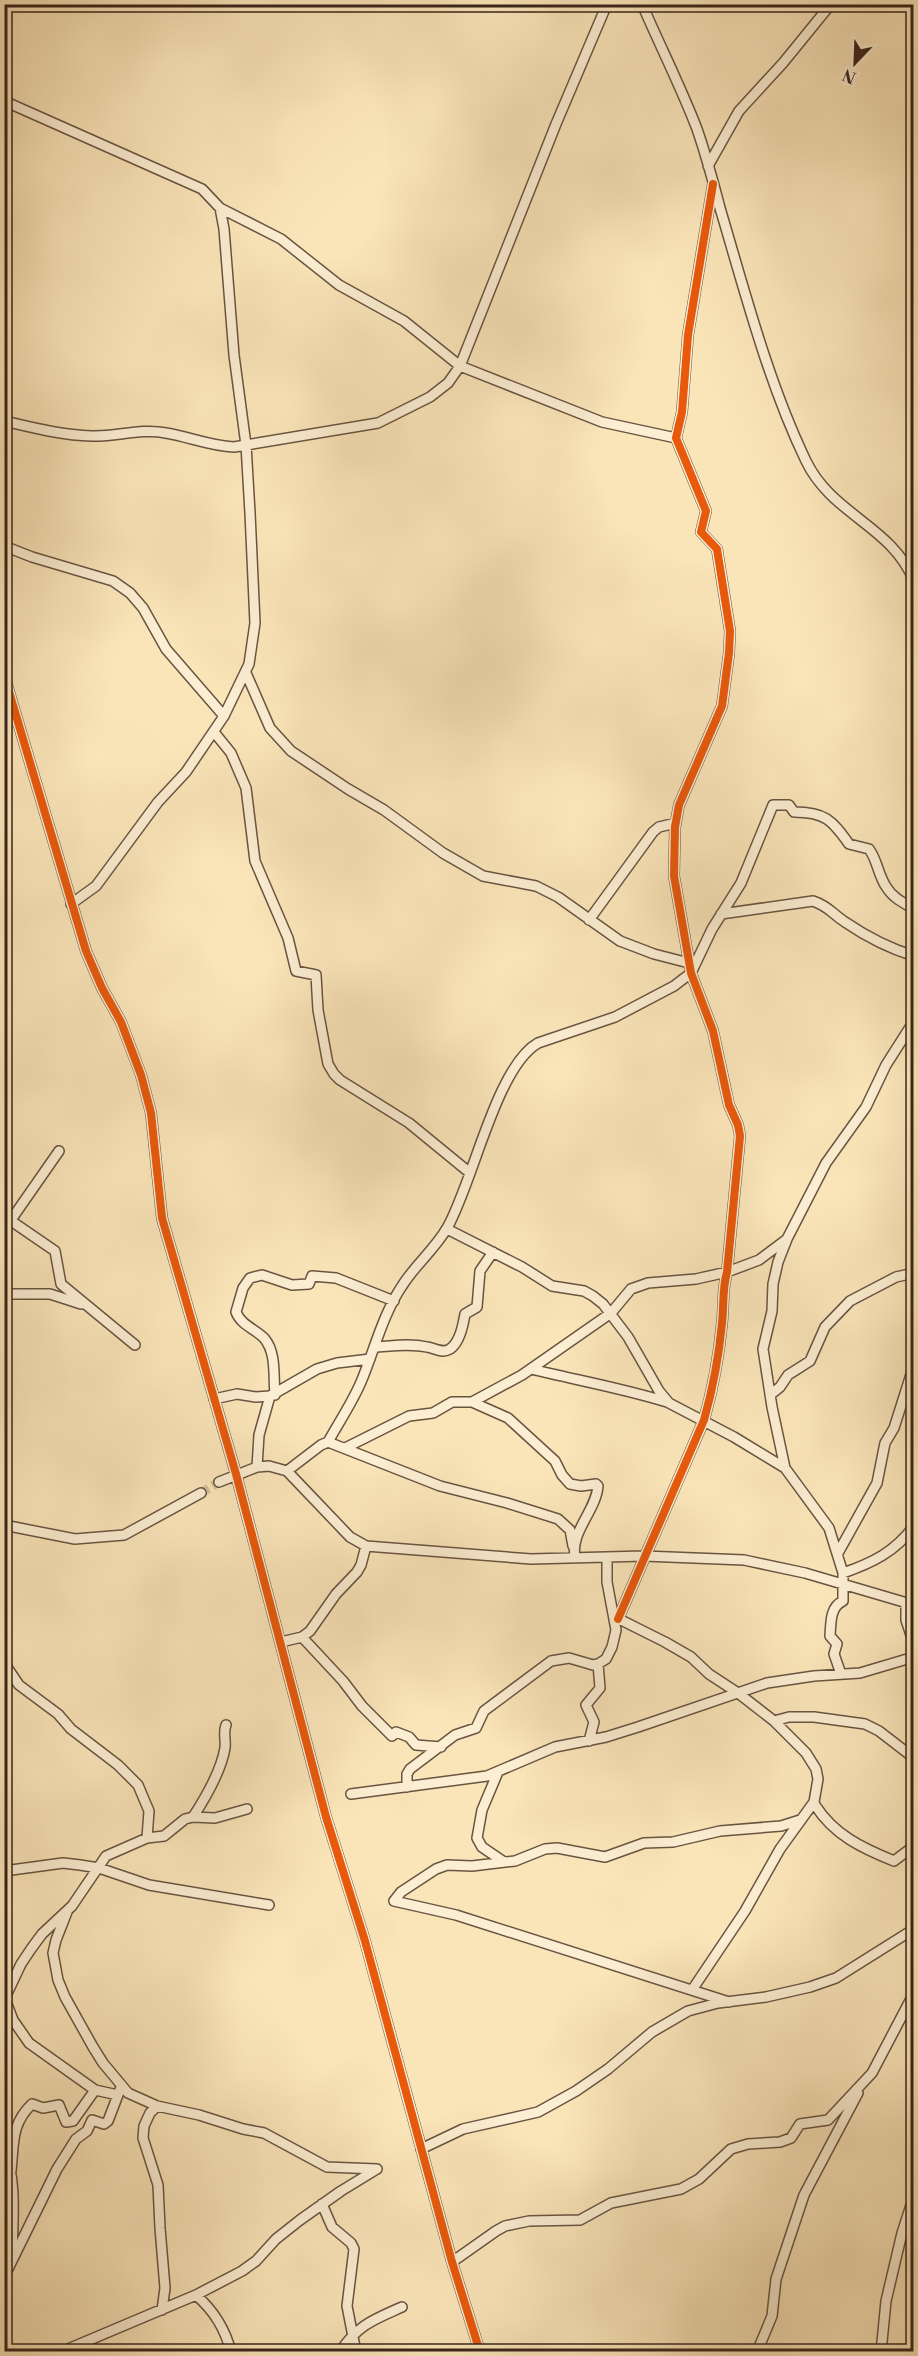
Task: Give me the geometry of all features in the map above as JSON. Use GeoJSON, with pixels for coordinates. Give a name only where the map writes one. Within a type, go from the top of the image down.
{"type":"FeatureCollection","features":[{"type":"Feature","properties":{"kind":"street"},"geometry":{"type":"LineString","coordinates":[[4,421],[70,435],[165,432],[217,446],[246,445],[378,423],[430,397],[448,382],[460,366],[607,4]]}},
{"type":"Feature","properties":{"kind":"street"},"geometry":{"type":"LineString","coordinates":[[642,4],[697,129],[753,317],[787,418],[807,464],[823,486],[844,508],[892,544],[908,566],[914,581]]}},
{"type":"Feature","properties":{"kind":"street"},"geometry":{"type":"LineString","coordinates":[[708,166],[739,111],[783,63],[831,4]]}},
{"type":"Feature","properties":{"kind":"street"},"geometry":{"type":"LineString","coordinates":[[4,101],[202,189],[220,208],[281,239],[350,293],[405,321],[460,366],[602,422],[676,438]]}},
{"type":"Feature","properties":{"kind":"street"},"geometry":{"type":"LineString","coordinates":[[616,1618],[663,1518],[704,1420],[717,1362],[723,1319],[723,1288],[727,1272],[740,1136],[729,1105],[713,1031],[691,973],[674,876],[679,805],[722,706],[730,631],[717,549],[701,532],[706,511],[676,438],[682,412],[688,335],[713,184]]}},
{"type":"Feature","properties":{"kind":"street"},"geometry":{"type":"LineString","coordinates":[[71,903],[96,886],[158,802],[186,772],[224,716],[246,674],[253,648],[255,623],[246,445],[234,355],[224,229],[220,208]]}},
{"type":"Feature","properties":{"kind":"street"},"geometry":{"type":"LineString","coordinates":[[4,546],[32,557],[113,581],[130,593],[143,608],[166,649],[224,716]]}},
{"type":"Feature","properties":{"kind":"street"},"geometry":{"type":"LineString","coordinates":[[246,674],[270,728],[291,751],[384,810],[462,865],[490,878],[536,886],[558,897],[620,941],[639,949],[689,963]]}},
{"type":"Feature","properties":{"kind":"street"},"geometry":{"type":"LineString","coordinates":[[4,675],[86,951],[102,988],[121,1022],[141,1075],[151,1113],[162,1218],[236,1474],[326,1817],[364,1941],[452,2262],[480,2352]]}},
{"type":"Feature","properties":{"kind":"street"},"geometry":{"type":"LineString","coordinates":[[214,732],[231,753],[246,788],[255,861],[288,938],[296,971],[316,975],[318,1010],[328,1064],[340,1080],[409,1123],[470,1173]]}},
{"type":"Feature","properties":{"kind":"street"},"geometry":{"type":"LineString","coordinates":[[328,1442],[359,1386],[394,1300],[402,1286],[447,1229],[510,1075],[530,1048],[538,1043],[615,1017],[674,986],[691,973],[712,929],[741,883],[773,805],[789,805],[794,812],[814,813],[834,822],[849,844],[869,849],[876,857],[887,888],[897,899],[914,909]]}},
{"type":"Feature","properties":{"kind":"street"},"geometry":{"type":"LineString","coordinates":[[590,921],[653,832],[659,827],[676,823]]}},
{"type":"Feature","properties":{"kind":"street"},"geometry":{"type":"LineString","coordinates":[[722,914],[813,901],[828,906],[841,920],[868,937],[914,956]]}},
{"type":"Feature","properties":{"kind":"street"},"geometry":{"type":"LineString","coordinates":[[785,1468],[763,1349],[772,1311],[773,1284],[778,1262],[787,1239],[826,1163],[866,1107],[886,1065],[914,1021]]}},
{"type":"Feature","properties":{"kind":"street"},"geometry":{"type":"LineString","coordinates":[[4,1230],[8,1218],[59,1151]]}},
{"type":"Feature","properties":{"kind":"street"},"geometry":{"type":"LineString","coordinates":[[8,1218],[55,1251],[61,1284],[135,1345]]}},
{"type":"Feature","properties":{"kind":"street"},"geometry":{"type":"LineString","coordinates":[[447,1229],[552,1286],[584,1291],[603,1304],[628,1337],[659,1391],[669,1403]]}},
{"type":"Feature","properties":{"kind":"street"},"geometry":{"type":"LineString","coordinates":[[472,1402],[531,1369],[611,1313],[631,1289],[648,1282],[696,1279],[727,1272],[759,1260],[787,1239]]}},
{"type":"Feature","properties":{"kind":"street"},"geometry":{"type":"LineString","coordinates":[[375,1347],[407,1344],[428,1347],[440,1352],[450,1349],[458,1337],[465,1314],[477,1306],[480,1271],[493,1252]]}},
{"type":"Feature","properties":{"kind":"street"},"geometry":{"type":"LineString","coordinates":[[770,1395],[780,1388],[788,1375],[810,1361],[825,1327],[850,1301],[896,1277],[914,1273]]}},
{"type":"Feature","properties":{"kind":"street"},"geometry":{"type":"LineString","coordinates":[[257,1467],[257,1444],[272,1396],[273,1361],[267,1342],[241,1321],[236,1312],[243,1288],[250,1278],[262,1275],[292,1285],[309,1284],[312,1276],[328,1275],[394,1300]]}},
{"type":"Feature","properties":{"kind":"street"},"geometry":{"type":"LineString","coordinates":[[4,1294],[50,1294],[72,1300],[91,1310]]}},
{"type":"Feature","properties":{"kind":"street"},"geometry":{"type":"LineString","coordinates":[[214,1399],[237,1394],[256,1397],[272,1396],[317,1369],[370,1359]]}},
{"type":"Feature","properties":{"kind":"street"},"geometry":{"type":"LineString","coordinates":[[838,1553],[877,1483],[885,1443],[894,1428],[914,1365]]}},
{"type":"Feature","properties":{"kind":"street"},"geometry":{"type":"LineString","coordinates":[[531,1369],[629,1390],[669,1403],[704,1420],[785,1468],[829,1528],[838,1553],[843,1578],[843,1601],[837,1604],[831,1616],[830,1636],[837,1644],[834,1654],[841,1674]]}},
{"type":"Feature","properties":{"kind":"street"},"geometry":{"type":"LineString","coordinates":[[345,1448],[409,1416],[433,1413],[452,1402],[472,1402],[508,1418],[555,1461],[570,1484],[581,1486],[596,1484],[598,1486],[593,1504],[573,1546]]}},
{"type":"Feature","properties":{"kind":"street"},"geometry":{"type":"LineString","coordinates":[[287,1471],[321,1444],[328,1442],[440,1486],[558,1519],[570,1530],[575,1557]]}},
{"type":"Feature","properties":{"kind":"street"},"geometry":{"type":"LineString","coordinates":[[219,1482],[257,1467],[269,1466],[287,1471],[350,1537],[366,1546],[531,1559],[644,1556],[744,1560],[843,1578],[910,1604],[906,1620],[914,1644]]}},
{"type":"Feature","properties":{"kind":"street"},"geometry":{"type":"LineString","coordinates":[[4,1525],[75,1539],[124,1535],[201,1493]]}},
{"type":"Feature","properties":{"kind":"street"},"geometry":{"type":"LineString","coordinates":[[843,1578],[881,1558],[900,1543],[914,1526]]}},
{"type":"Feature","properties":{"kind":"street"},"geometry":{"type":"LineString","coordinates":[[281,1642],[302,1637],[310,1631],[336,1594],[357,1572],[366,1546]]}},
{"type":"Feature","properties":{"kind":"street"},"geometry":{"type":"LineString","coordinates":[[407,1787],[407,1774],[410,1769],[455,1735],[476,1728],[484,1711],[551,1661],[569,1658],[598,1664],[606,1659],[616,1630],[616,1618],[607,1582],[607,1558]]}},
{"type":"Feature","properties":{"kind":"street"},"geometry":{"type":"LineString","coordinates":[[616,1618],[665,1641],[691,1657],[709,1674],[738,1693],[774,1721],[806,1753],[817,1773],[818,1785],[814,1802],[769,1866],[745,1911],[692,1990]]}},
{"type":"Feature","properties":{"kind":"street"},"geometry":{"type":"LineString","coordinates":[[302,1637],[343,1681],[362,1706],[392,1736],[396,1732],[409,1737],[416,1745],[441,1747]]}},
{"type":"Feature","properties":{"kind":"street"},"geometry":{"type":"LineString","coordinates":[[351,1794],[498,1773],[548,1750],[589,1741],[675,1716],[777,1681],[880,1668],[914,1657]]}},
{"type":"Feature","properties":{"kind":"street"},"geometry":{"type":"LineString","coordinates":[[4,1663],[20,1685],[58,1714],[71,1729],[118,1765],[138,1785],[149,1811],[147,1838]]}},
{"type":"Feature","properties":{"kind":"street"},"geometry":{"type":"LineString","coordinates":[[589,1741],[594,1722],[586,1705],[600,1688],[598,1664]]}},
{"type":"Feature","properties":{"kind":"street"},"geometry":{"type":"LineString","coordinates":[[774,1721],[789,1717],[814,1717],[866,1724],[879,1731],[914,1758]]}},
{"type":"Feature","properties":{"kind":"street"},"geometry":{"type":"LineString","coordinates":[[193,1817],[221,1761],[225,1748],[224,1729],[226,1725]]}},
{"type":"Feature","properties":{"kind":"street"},"geometry":{"type":"LineString","coordinates":[[498,1773],[482,1810],[477,1838],[482,1847],[504,1862]]}},
{"type":"Feature","properties":{"kind":"street"},"geometry":{"type":"LineString","coordinates":[[815,1805],[827,1823],[845,1838],[894,1861],[914,1846]]}},
{"type":"Feature","properties":{"kind":"street"},"geometry":{"type":"LineString","coordinates":[[61,2352],[196,2295],[242,2271],[256,2261],[276,2239],[321,2204],[378,2169],[327,2167],[264,2133],[157,2106],[120,2091],[95,2090],[29,2043],[12,2020],[5,1998],[31,1949],[42,1934],[67,1912],[106,1856],[147,1838],[164,1836],[186,1819],[215,1818],[247,1809]]}},
{"type":"Feature","properties":{"kind":"street"},"geometry":{"type":"LineString","coordinates":[[729,2002],[456,1915],[394,1902],[401,1892],[442,1866],[472,1866],[515,1861],[557,1848],[605,1857],[644,1843],[673,1842],[720,1831],[781,1826],[800,1820]]}},
{"type":"Feature","properties":{"kind":"street"},"geometry":{"type":"LineString","coordinates":[[4,1871],[63,1863],[99,1868],[149,1885],[269,1905]]}},
{"type":"Feature","properties":{"kind":"street"},"geometry":{"type":"LineString","coordinates":[[67,1912],[53,1953],[58,1980],[65,1997],[120,2091]]}},
{"type":"Feature","properties":{"kind":"street"},"geometry":{"type":"LineString","coordinates":[[421,2149],[463,2129],[538,2112],[576,2091],[608,2069],[652,2032],[688,2011],[766,1997],[810,1987],[836,1978],[914,1929]]}},
{"type":"Feature","properties":{"kind":"street"},"geometry":{"type":"LineString","coordinates":[[452,2262],[505,2226],[529,2221],[580,2220],[611,2203],[681,2190],[699,2179],[731,2149],[780,2142],[791,2138],[800,2124],[828,2120],[872,2073],[914,1993]]}},
{"type":"Feature","properties":{"kind":"street"},"geometry":{"type":"LineString","coordinates":[[757,2352],[772,2316],[776,2279],[804,2195],[864,2081]]}},
{"type":"Feature","properties":{"kind":"street"},"geometry":{"type":"LineString","coordinates":[[11,2171],[14,2138],[20,2116],[32,2104],[43,2108],[59,2105],[66,2122],[73,2121],[95,2090]]}},
{"type":"Feature","properties":{"kind":"street"},"geometry":{"type":"LineString","coordinates":[[4,2277],[64,2157],[76,2139],[87,2131],[92,2120],[104,2124],[108,2121],[120,2091]]}},
{"type":"Feature","properties":{"kind":"street"},"geometry":{"type":"LineString","coordinates":[[157,2106],[150,2113],[144,2126],[143,2138],[158,2185],[165,2288],[162,2310]]}},
{"type":"Feature","properties":{"kind":"street"},"geometry":{"type":"LineString","coordinates":[[4,2149],[10,2162],[13,2190],[12,2263]]}},
{"type":"Feature","properties":{"kind":"street"},"geometry":{"type":"LineString","coordinates":[[881,2352],[886,2301],[902,2233],[914,2196]]}},
{"type":"Feature","properties":{"kind":"street"},"geometry":{"type":"LineString","coordinates":[[321,2204],[332,2227],[351,2243],[354,2249],[347,2306],[356,2352]]}},
{"type":"Feature","properties":{"kind":"street"},"geometry":{"type":"LineString","coordinates":[[196,2295],[210,2307],[217,2317],[231,2352]]}},
{"type":"Feature","properties":{"kind":"street"},"geometry":{"type":"LineString","coordinates":[[340,2352],[351,2335],[374,2319],[402,2307]]}},
{"type":"Feature","properties":{"kind":"tunnel"},"geometry":{"type":"LineString","coordinates":[[201,1493],[219,1482]]}},
{"type":"Feature","properties":{"kind":"cycle path"},"geometry":{"type":"LineString","coordinates":[[618,1619],[704,1420],[721,1335],[740,1136],[729,1105],[713,1031],[691,973],[674,876],[675,827],[679,805],[722,706],[729,653],[730,631],[717,549],[701,532],[706,511],[676,438],[682,412],[688,335],[713,184]]}},
{"type":"Feature","properties":{"kind":"cycle path"},"geometry":{"type":"LineString","coordinates":[[4,675],[86,951],[102,988],[121,1022],[141,1075],[151,1113],[162,1218],[236,1474],[326,1817],[365,1941],[452,2262],[480,2352]]}}]}
